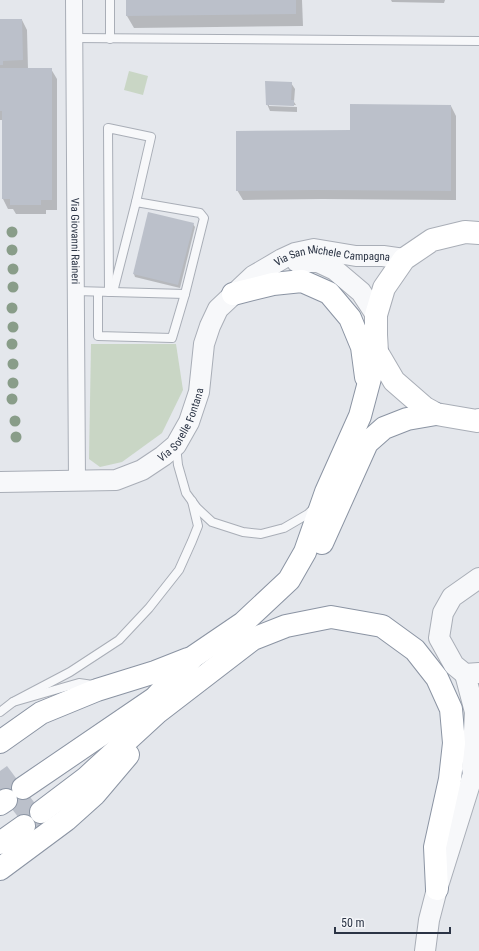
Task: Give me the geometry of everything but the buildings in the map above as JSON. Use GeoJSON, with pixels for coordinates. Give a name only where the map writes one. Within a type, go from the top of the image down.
{"type":"FeatureCollection","features":[{"type":"Feature","properties":{"kind":"main road","name":"Via San Michele Campagna"},"geometry":{"type":"LineString","coordinates":[[478,421],[436,414],[425,408],[394,381],[377,352],[376,316],[384,288],[404,259],[432,240],[465,232],[479,234]]}},
{"type":"Feature","properties":{"kind":"main road"},"geometry":{"type":"LineString","coordinates":[[233,294],[251,288],[302,281],[329,293],[350,318],[362,346],[366,370],[366,395]]}},
{"type":"Feature","properties":{"kind":"main road"},"geometry":{"type":"LineString","coordinates":[[0,742],[41,713],[110,686],[155,672],[193,657],[243,623],[289,580],[305,552],[326,492],[360,416],[377,352]]}},
{"type":"Feature","properties":{"kind":"main road"},"geometry":{"type":"LineString","coordinates":[[41,812],[86,778],[158,712],[253,639],[280,604],[308,572],[367,444],[384,428],[407,419],[436,414]]}},
{"type":"Feature","properties":{"kind":"main road"},"geometry":{"type":"LineString","coordinates":[[253,639],[286,626],[331,617],[382,626],[415,650],[437,678],[451,709],[454,743],[450,779],[435,847],[437,889]]}},
{"type":"Feature","properties":{"kind":"main road"},"geometry":{"type":"LineString","coordinates":[[23,788],[156,698],[193,657]]}},
{"type":"Feature","properties":{"kind":"main road"},"geometry":{"type":"LineString","coordinates":[[0,870],[66,820],[95,794],[130,753],[158,712]]}},
{"type":"Feature","properties":{"kind":"main road"},"geometry":{"type":"LineString","coordinates":[[0,843],[24,826]]}},
{"type":"Feature","properties":{"kind":"street","name":"Via Giovanni Raineri"},"geometry":{"type":"LineString","coordinates":[[74,0],[77,481]]}},
{"type":"Feature","properties":{"kind":"street","name":"Via San Michele Campagna"},"geometry":{"type":"LineString","coordinates":[[282,259],[295,253],[314,249],[356,256],[383,256],[404,259]]}},
{"type":"Feature","properties":{"kind":"street","name":"Via San Michele Campagna"},"geometry":{"type":"LineString","coordinates":[[282,259],[292,262],[318,262],[335,270],[361,292],[376,316]]}},
{"type":"Feature","properties":{"kind":"street","name":"Via Sorelle Fontana"},"geometry":{"type":"LineString","coordinates":[[0,482],[116,480],[142,470],[176,445],[189,422],[199,392],[204,344],[218,309],[252,276],[282,259]]}},
{"type":"Feature","properties":{"kind":"street"},"geometry":{"type":"LineString","coordinates":[[471,783],[475,712],[472,673],[454,665],[439,638],[443,613],[452,597],[479,578]]}},
{"type":"Feature","properties":{"kind":"street"},"geometry":{"type":"LineString","coordinates":[[425,951],[429,920],[437,889],[479,755]]}},
{"type":"Feature","properties":{"kind":"lane"},"geometry":{"type":"LineString","coordinates":[[110,0],[110,39]]}},
{"type":"Feature","properties":{"kind":"lane"},"geometry":{"type":"LineString","coordinates":[[74,38],[479,41]]}},
{"type":"Feature","properties":{"kind":"lane"},"geometry":{"type":"LineString","coordinates":[[108,128],[151,137],[136,202],[111,292],[108,128]]}},
{"type":"Feature","properties":{"kind":"lane"},"geometry":{"type":"LineString","coordinates":[[98,292],[98,336],[172,338],[185,294],[204,218],[200,213],[136,202]]}},
{"type":"Feature","properties":{"kind":"lane"},"geometry":{"type":"LineString","coordinates":[[76,291],[185,294]]}},
{"type":"Feature","properties":{"kind":"lane"},"geometry":{"type":"LineString","coordinates":[[176,445],[178,465],[186,493],[192,501],[212,522],[243,532],[261,534],[284,528],[308,514],[326,492]]}},
{"type":"Feature","properties":{"kind":"lane"},"geometry":{"type":"LineString","coordinates":[[0,712],[13,702],[70,672],[119,640],[149,608],[179,570],[192,541],[198,526],[192,501]]}},
{"type":"Feature","properties":{"kind":"lane"},"geometry":{"type":"LineString","coordinates":[[13,702],[79,683],[110,686]]}},
{"type":"Feature","properties":{"kind":"green space"},"geometry":{"type":"Polygon","coordinates":[[[129,71],[148,76],[143,95],[124,90],[129,71]]]}},
{"type":"Feature","properties":{"kind":"green space"},"geometry":{"type":"Polygon","coordinates":[[[91,344],[176,344],[183,390],[162,433],[122,462],[100,467],[89,459],[91,344]]]}}]}
